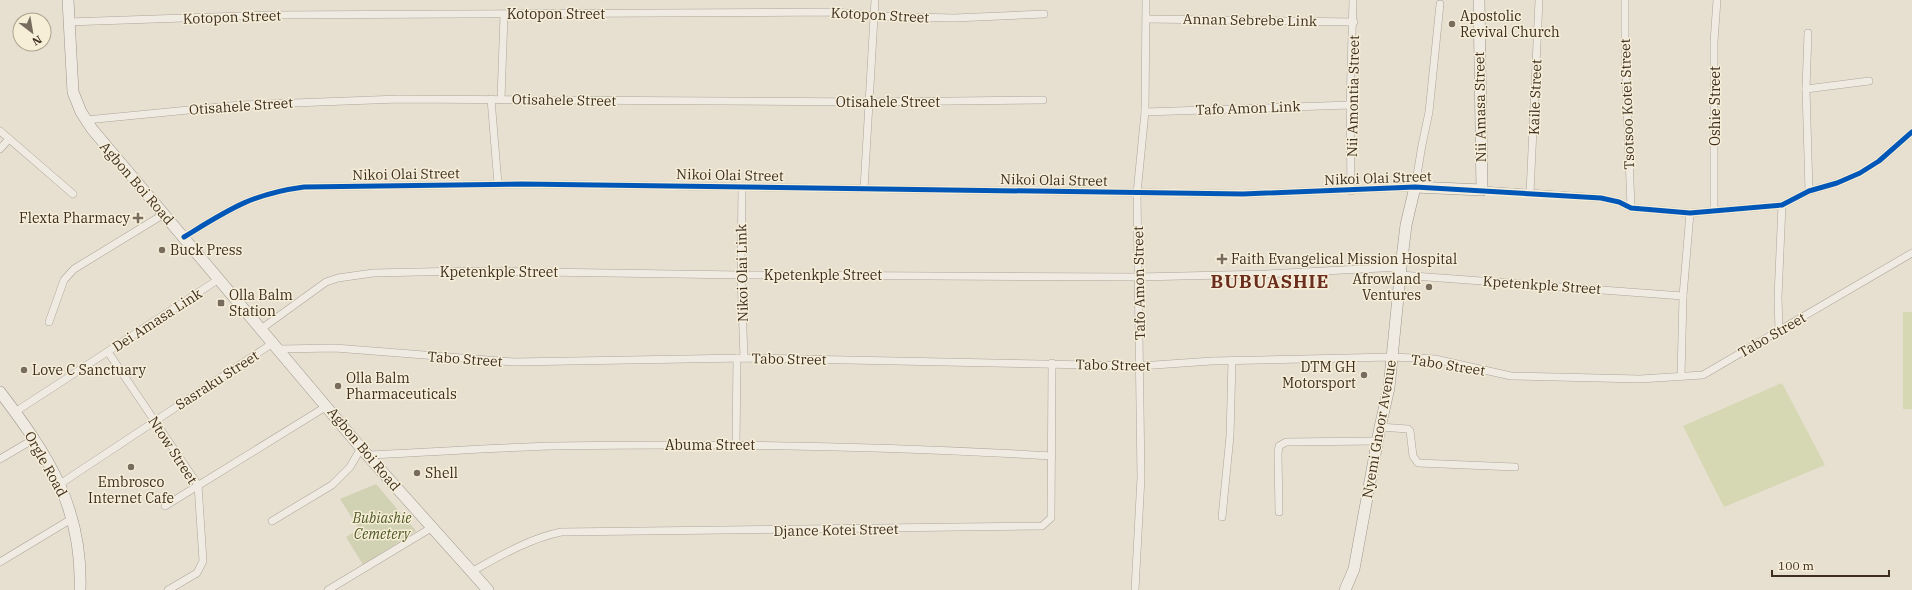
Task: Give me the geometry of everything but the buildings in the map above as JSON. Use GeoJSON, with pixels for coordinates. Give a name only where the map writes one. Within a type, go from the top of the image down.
{"type":"FeatureCollection","features":[{"type":"Feature","properties":{"kind":"street","name":"Agbon Boi Road"},"geometry":{"type":"LineString","coordinates":[[68,0],[73,92],[86,120],[100,140],[184,237],[364,451],[431,528],[488,590]]}},
{"type":"Feature","properties":{"kind":"street"},"geometry":{"type":"LineString","coordinates":[[864,189],[875,0]]}},
{"type":"Feature","properties":{"kind":"street","name":"Tafo Amon Street"},"geometry":{"type":"LineString","coordinates":[[1135,590],[1141,477],[1137,193],[1145,112],[1146,0]]}},
{"type":"Feature","properties":{"kind":"street","name":"Nii Amontia Street"},"geometry":{"type":"LineString","coordinates":[[1352,191],[1350,105],[1354,0]]}},
{"type":"Feature","properties":{"kind":"street","name":"Nii Amasa Street"},"geometry":{"type":"LineString","coordinates":[[1479,0],[1482,190]]}},
{"type":"Feature","properties":{"kind":"street","name":"Kaile Street"},"geometry":{"type":"LineString","coordinates":[[1530,193],[1539,0]]}},
{"type":"Feature","properties":{"kind":"street","name":"Tsotsoo Kotei Street"},"geometry":{"type":"LineString","coordinates":[[1625,0],[1625,52],[1631,208]]}},
{"type":"Feature","properties":{"kind":"street","name":"Oshie Street"},"geometry":{"type":"LineString","coordinates":[[1714,211],[1714,42],[1717,0]]}},
{"type":"Feature","properties":{"kind":"street","name":"Nyemi Gnoor Avenue"},"geometry":{"type":"LineString","coordinates":[[1345,590],[1354,569],[1380,428],[1389,388],[1400,271],[1406,226],[1415,188],[1429,112],[1440,4]]}},
{"type":"Feature","properties":{"kind":"street","name":"Kotopon Street"},"geometry":{"type":"LineString","coordinates":[[68,22],[271,15],[504,15],[836,12],[874,16],[954,18],[1044,14]]}},
{"type":"Feature","properties":{"kind":"street"},"geometry":{"type":"LineString","coordinates":[[501,99],[504,15]]}},
{"type":"Feature","properties":{"kind":"street","name":"Annan Sebrebe Link"},"geometry":{"type":"LineString","coordinates":[[1147,19],[1354,22]]}},
{"type":"Feature","properties":{"kind":"street"},"geometry":{"type":"LineString","coordinates":[[1808,33],[1806,89],[1809,191]]}},
{"type":"Feature","properties":{"kind":"street"},"geometry":{"type":"LineString","coordinates":[[1806,89],[1869,81]]}},
{"type":"Feature","properties":{"kind":"street","name":"Otisahele Street"},"geometry":{"type":"LineString","coordinates":[[86,120],[275,103],[399,99],[868,102],[1043,100]]}},
{"type":"Feature","properties":{"kind":"street"},"geometry":{"type":"LineString","coordinates":[[491,99],[498,184]]}},
{"type":"Feature","properties":{"kind":"street","name":"Tafo Amon Link"},"geometry":{"type":"LineString","coordinates":[[1145,112],[1350,105]]}},
{"type":"Feature","properties":{"kind":"street"},"geometry":{"type":"LineString","coordinates":[[0,131],[73,194]]}},
{"type":"Feature","properties":{"kind":"street","name":"Nikoi Olai Street"},"geometry":{"type":"LineString","coordinates":[[184,237],[229,210],[251,199],[276,191],[304,187],[498,184],[1243,194],[1415,188],[1482,190],[1601,198],[1618,202],[1631,208],[1690,213],[1782,205],[1809,191],[1837,183],[1860,173],[1880,161],[1912,132]]}},
{"type":"Feature","properties":{"kind":"street"},"geometry":{"type":"LineString","coordinates":[[0,149],[9,139]]}},
{"type":"Feature","properties":{"kind":"street","name":"Nikoi Olai Link"},"geometry":{"type":"LineString","coordinates":[[736,445],[740,358],[742,188]]}},
{"type":"Feature","properties":{"kind":"street"},"geometry":{"type":"LineString","coordinates":[[1779,332],[1778,282],[1782,205]]}},
{"type":"Feature","properties":{"kind":"street"},"geometry":{"type":"LineString","coordinates":[[1681,376],[1684,296],[1690,213]]}},
{"type":"Feature","properties":{"kind":"street"},"geometry":{"type":"LineString","coordinates":[[49,322],[64,280],[74,269],[164,214]]}},
{"type":"Feature","properties":{"kind":"street","name":"Tabo Street"},"geometry":{"type":"LineString","coordinates":[[274,344],[514,362],[740,358],[1052,363],[1140,366],[1232,361],[1392,357],[1435,359],[1511,376],[1640,379],[1702,375],[1779,332],[1912,253]]}},
{"type":"Feature","properties":{"kind":"street","name":"Kpetenkple Street"},"geometry":{"type":"LineString","coordinates":[[261,329],[326,282],[338,278],[361,274],[465,271],[741,275],[1139,277],[1400,271],[1684,296]]}},
{"type":"Feature","properties":{"kind":"street","name":"Dei Amasa Link"},"geometry":{"type":"LineString","coordinates":[[15,412],[219,279]]}},
{"type":"Feature","properties":{"kind":"street","name":"Sasraku Street"},"geometry":{"type":"LineString","coordinates":[[60,484],[155,420],[274,344]]}},
{"type":"Feature","properties":{"kind":"street","name":"Ntow Street"},"geometry":{"type":"LineString","coordinates":[[108,352],[198,485],[203,561],[196,573],[168,590]]}},
{"type":"Feature","properties":{"kind":"street"},"geometry":{"type":"LineString","coordinates":[[1222,517],[1230,436],[1232,361]]}},
{"type":"Feature","properties":{"kind":"street","name":"Djance Kotei Street"},"geometry":{"type":"LineString","coordinates":[[471,572],[518,546],[542,536],[561,532],[1038,527],[1046,524],[1051,518],[1052,363]]}},
{"type":"Feature","properties":{"kind":"street","name":"Orgle Road"},"geometry":{"type":"LineString","coordinates":[[0,392],[34,439],[60,484],[73,518],[78,539],[80,590]]}},
{"type":"Feature","properties":{"kind":"street"},"geometry":{"type":"LineString","coordinates":[[165,506],[326,406]]}},
{"type":"Feature","properties":{"kind":"street"},"geometry":{"type":"LineString","coordinates":[[1380,428],[1408,429],[1410,431],[1413,456],[1418,463],[1515,468]]}},
{"type":"Feature","properties":{"kind":"street"},"geometry":{"type":"LineString","coordinates":[[0,459],[34,439]]}},
{"type":"Feature","properties":{"kind":"street"},"geometry":{"type":"LineString","coordinates":[[1279,512],[1279,446],[1286,442],[1378,441]]}},
{"type":"Feature","properties":{"kind":"street","name":"Abuma Street"},"geometry":{"type":"LineString","coordinates":[[364,451],[552,446],[736,445],[915,448],[1052,456]]}},
{"type":"Feature","properties":{"kind":"street"},"geometry":{"type":"LineString","coordinates":[[272,522],[332,485],[364,451]]}},
{"type":"Feature","properties":{"kind":"street"},"geometry":{"type":"LineString","coordinates":[[0,562],[73,518]]}},
{"type":"Feature","properties":{"kind":"street"},"geometry":{"type":"LineString","coordinates":[[328,590],[431,528]]}},
{"type":"Feature","properties":{"kind":"green space"},"geometry":{"type":"Polygon","coordinates":[[[1903,312],[1912,312],[1912,409],[1903,409],[1903,312]]]}},
{"type":"Feature","properties":{"kind":"green space"},"geometry":{"type":"Polygon","coordinates":[[[1782,383],[1825,465],[1724,507],[1683,426],[1782,383]]]}},
{"type":"Feature","properties":{"kind":"green space","name":"Bubiashie Cemetery"},"geometry":{"type":"Polygon","coordinates":[[[376,484],[416,531],[363,565],[346,537],[359,529],[340,499],[376,484]]]}},
{"type":"Feature","properties":{"kind":"cycle path"},"geometry":{"type":"LineString","coordinates":[[184,237],[241,204],[269,194],[304,187],[522,184],[1243,194],[1415,187],[1601,198],[1619,202],[1631,208],[1690,213],[1782,205],[1809,191],[1837,183],[1860,173],[1879,161],[1912,132]]}},
{"type":"Feature","properties":{"kind":"place","name":"Apostolic Revival Church"},"geometry":{"type":"Point","coordinates":[1452,24]}},
{"type":"Feature","properties":{"kind":"place","name":"Flexta Pharmacy"},"geometry":{"type":"Point","coordinates":[138,218]}},
{"type":"Feature","properties":{"kind":"place","name":"Buck Press"},"geometry":{"type":"Point","coordinates":[162,250]}},
{"type":"Feature","properties":{"kind":"place","name":"Faith Evangelical Mission Hospital"},"geometry":{"type":"Point","coordinates":[1222,259]}},
{"type":"Feature","properties":{"kind":"place","name":"Afrowland Ventures"},"geometry":{"type":"Point","coordinates":[1429,287]}},
{"type":"Feature","properties":{"kind":"place","name":"Olla Balm Station"},"geometry":{"type":"Point","coordinates":[221,303]}},
{"type":"Feature","properties":{"kind":"place","name":"Love C Sanctuary"},"geometry":{"type":"Point","coordinates":[24,370]}},
{"type":"Feature","properties":{"kind":"place","name":"DTM GH Motorsport"},"geometry":{"type":"Point","coordinates":[1364,375]}},
{"type":"Feature","properties":{"kind":"place","name":"Olla Balm Pharmaceuticals"},"geometry":{"type":"Point","coordinates":[338,386]}},
{"type":"Feature","properties":{"kind":"place","name":"Embrosco Internet Cafe"},"geometry":{"type":"Point","coordinates":[131,467]}},
{"type":"Feature","properties":{"kind":"place","name":"Shell"},"geometry":{"type":"Point","coordinates":[417,473]}},
{"type":"Feature","properties":{"kind":"district","name":"BUBUASHIE"},"geometry":{"type":"Point","coordinates":[1270,282]}}]}
